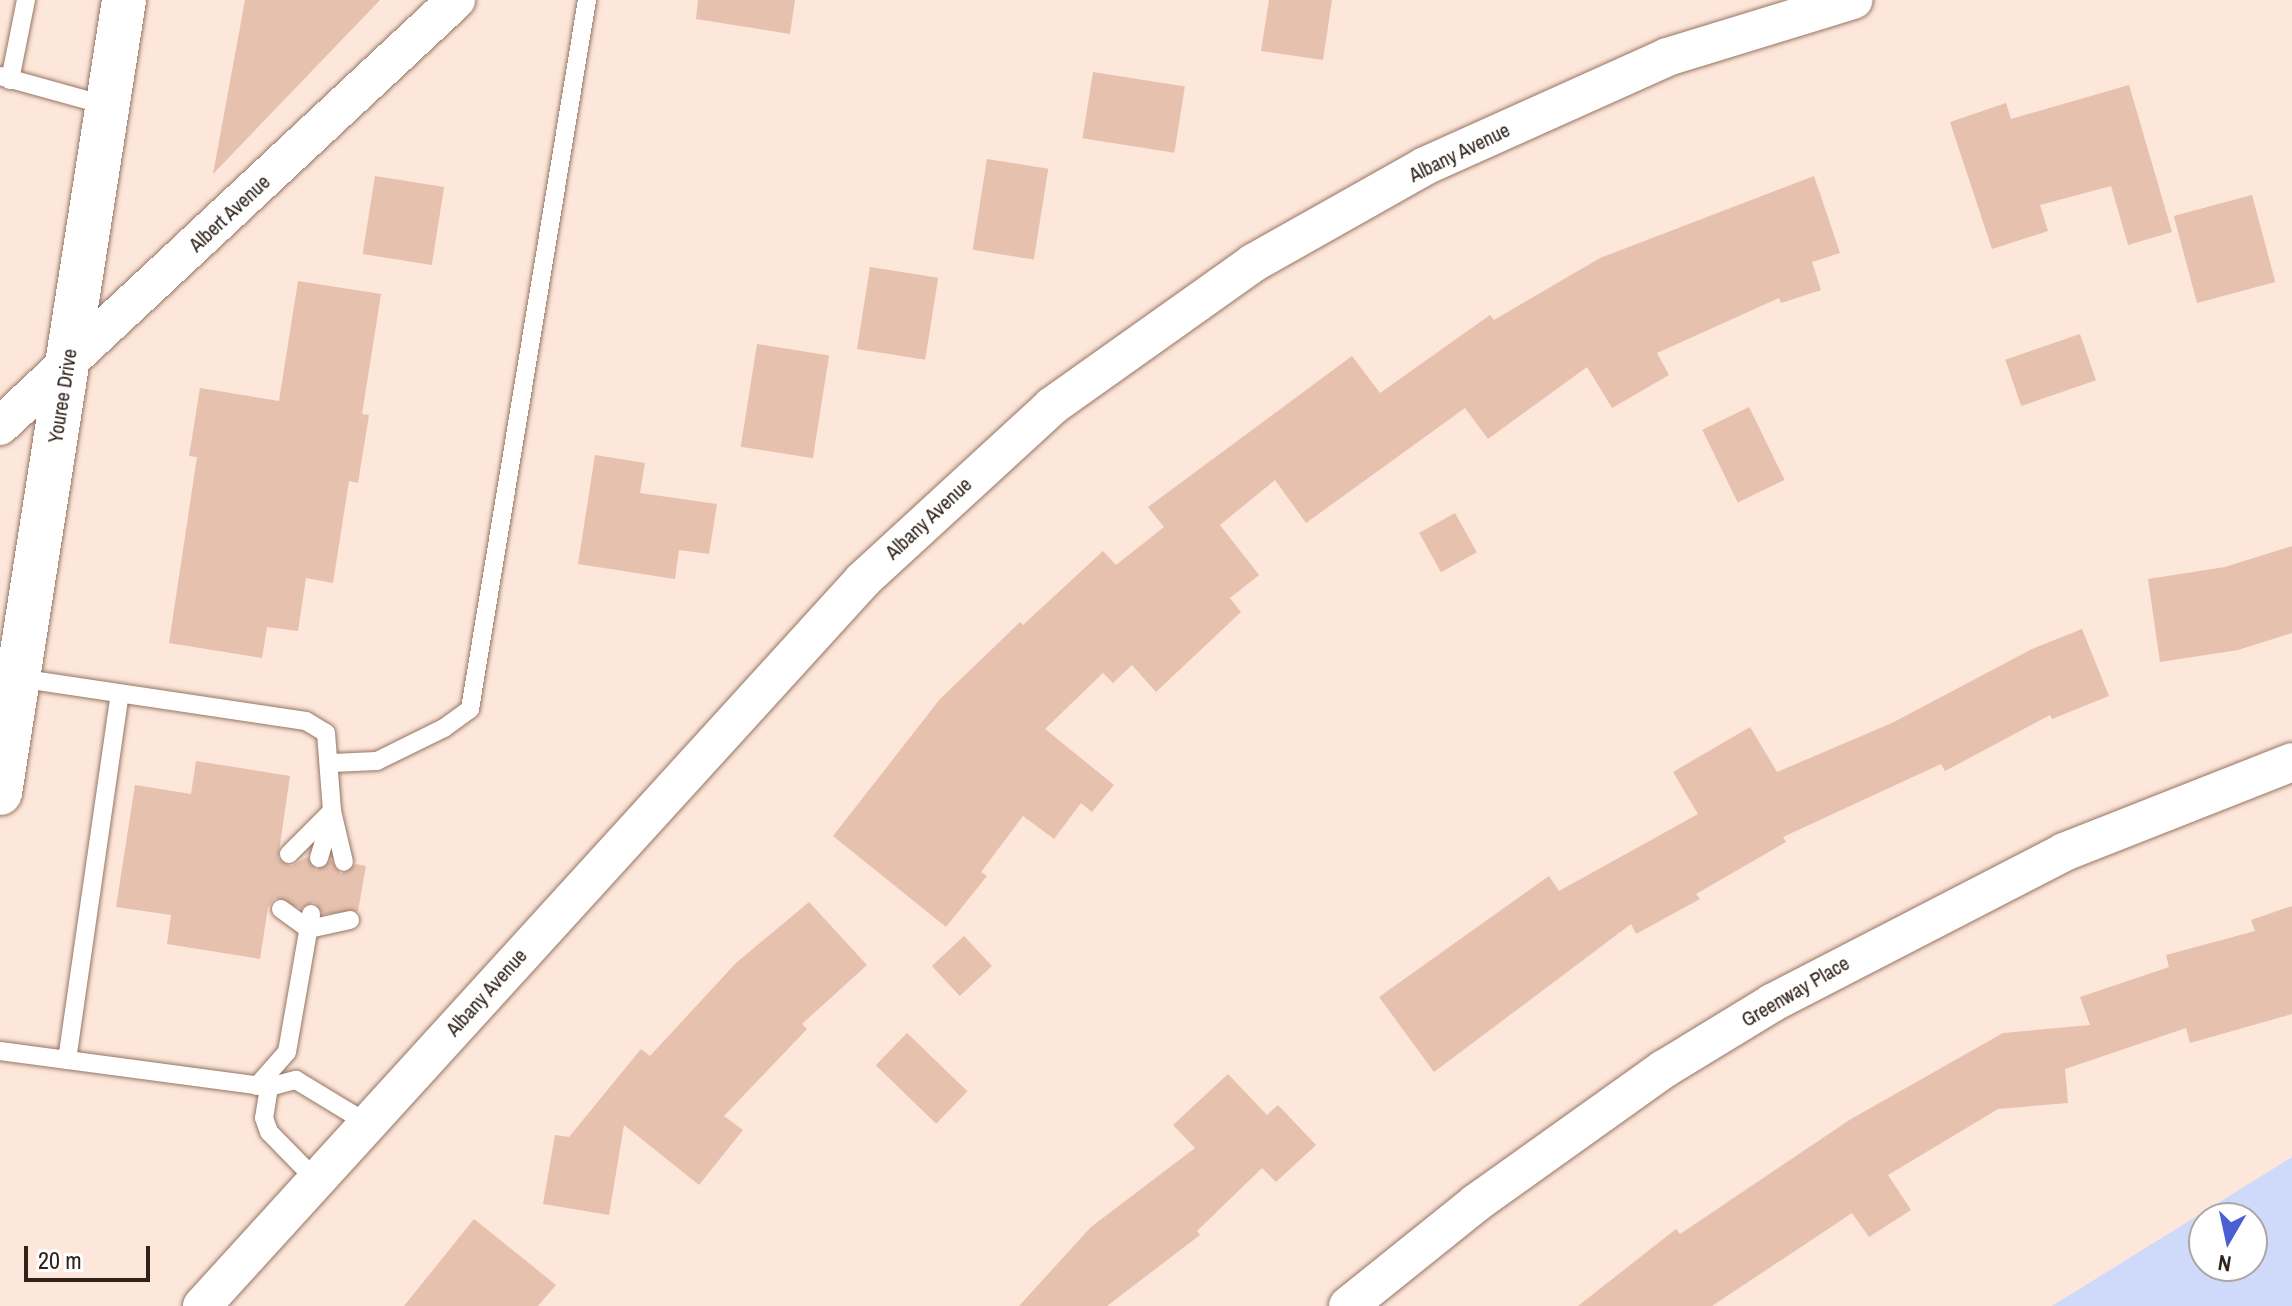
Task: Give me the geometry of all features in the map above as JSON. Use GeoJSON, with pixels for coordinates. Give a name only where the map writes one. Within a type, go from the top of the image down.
{"type":"FeatureCollection","features":[{"type":"Feature","properties":{"kind":"main road","name":"Youree Drive"},"geometry":{"type":"LineString","coordinates":[[0,793],[124,0]]}},
{"type":"Feature","properties":{"kind":"street","name":"Albert Avenue"},"geometry":{"type":"LineString","coordinates":[[0,426],[456,0]]}},
{"type":"Feature","properties":{"kind":"street","name":"Albany Avenue"},"geometry":{"type":"LineString","coordinates":[[202,1306],[863,580],[970,478],[1120,353],[1253,263],[1425,166],[1667,57],[1853,0]]}},
{"type":"Feature","properties":{"kind":"street","name":"Greenway Place"},"geometry":{"type":"LineString","coordinates":[[1348,1306],[1514,1176],[1664,1069],[1772,1003],[2064,852],[2292,762]]}},
{"type":"Feature","properties":{"kind":"lane"},"geometry":{"type":"LineString","coordinates":[[26,0],[5,78],[108,106]]}},
{"type":"Feature","properties":{"kind":"lane"},"geometry":{"type":"LineString","coordinates":[[332,763],[377,761],[444,728],[470,709],[587,0]]}},
{"type":"Feature","properties":{"kind":"lane"},"geometry":{"type":"LineString","coordinates":[[18,678],[306,721],[326,733],[332,763],[332,811],[319,858]]}},
{"type":"Feature","properties":{"kind":"lane"},"geometry":{"type":"LineString","coordinates":[[67,1060],[120,694]]}},
{"type":"Feature","properties":{"kind":"lane"},"geometry":{"type":"LineString","coordinates":[[289,854],[332,811]]}},
{"type":"Feature","properties":{"kind":"lane"},"geometry":{"type":"LineString","coordinates":[[332,811],[352,864]]}},
{"type":"Feature","properties":{"kind":"lane"},"geometry":{"type":"LineString","coordinates":[[281,909],[310,921],[343,919]]}},
{"type":"Feature","properties":{"kind":"lane"},"geometry":{"type":"LineString","coordinates":[[310,921],[287,1052],[263,1087],[264,1118],[269,1132],[315,1179]]}},
{"type":"Feature","properties":{"kind":"lane"},"geometry":{"type":"LineString","coordinates":[[0,1051],[263,1087],[296,1080],[307,1083],[367,1123]]}},
{"type":"Feature","properties":{"kind":"shaded area"},"geometry":{"type":"Polygon","coordinates":[[[2292,1157],[2292,1306],[2052,1306],[2188,1222],[2188,1282],[2268,1282],[2268,1202],[2220,1202],[2292,1157]]]}},
{"type":"Feature","properties":{"kind":"building"},"geometry":{"type":"Polygon","coordinates":[[[245,0],[380,0],[213,174],[245,0]]]}},
{"type":"Feature","properties":{"kind":"building"},"geometry":{"type":"Polygon","coordinates":[[[698,0],[795,0],[790,34],[696,19],[698,0]]]}},
{"type":"Feature","properties":{"kind":"building"},"geometry":{"type":"Polygon","coordinates":[[[1269,0],[1332,0],[1323,60],[1261,51],[1269,0]]]}},
{"type":"Feature","properties":{"kind":"building"},"geometry":{"type":"Polygon","coordinates":[[[1093,72],[1185,87],[1174,153],[1083,138],[1093,72]]]}},
{"type":"Feature","properties":{"kind":"building"},"geometry":{"type":"Polygon","coordinates":[[[2129,85],[2172,232],[2128,245],[2111,186],[2040,205],[2048,231],[1992,249],[1950,122],[2006,103],[2011,119],[2129,85]]]}},
{"type":"Feature","properties":{"kind":"building"},"geometry":{"type":"Polygon","coordinates":[[[987,159],[1048,169],[1034,260],[973,250],[987,159]]]}},
{"type":"Feature","properties":{"kind":"building"},"geometry":{"type":"Polygon","coordinates":[[[375,176],[444,187],[432,265],[363,254],[375,176]]]}},
{"type":"Feature","properties":{"kind":"building"},"geometry":{"type":"Polygon","coordinates":[[[1814,176],[1840,253],[1812,262],[1821,290],[1781,303],[1779,298],[1657,353],[1669,375],[1612,408],[1587,367],[1488,439],[1465,408],[1306,523],[1275,480],[1220,525],[1259,575],[1230,598],[1241,612],[1156,692],[1132,665],[1113,683],[1103,673],[1045,729],[1114,785],[1092,812],[1081,803],[1054,839],[1023,816],[981,872],[987,876],[946,927],[833,836],[940,699],[1020,622],[1023,625],[1103,551],[1116,565],[1164,527],[1148,507],[1352,356],[1380,393],[1490,315],[1494,320],[1600,258],[1814,176]]]}},
{"type":"Feature","properties":{"kind":"building"},"geometry":{"type":"Polygon","coordinates":[[[2252,195],[2275,282],[2197,303],[2174,216],[2252,195]]]}},
{"type":"Feature","properties":{"kind":"building"},"geometry":{"type":"Polygon","coordinates":[[[870,267],[938,278],[925,360],[857,349],[870,267]]]}},
{"type":"Feature","properties":{"kind":"building"},"geometry":{"type":"Polygon","coordinates":[[[298,281],[381,294],[362,414],[369,415],[358,483],[349,481],[333,583],[306,578],[298,631],[267,627],[262,658],[169,643],[197,457],[189,456],[200,388],[279,401],[298,281]]]}},
{"type":"Feature","properties":{"kind":"building"},"geometry":{"type":"Polygon","coordinates":[[[2080,334],[2096,380],[2021,406],[2005,360],[2080,334]]]}},
{"type":"Feature","properties":{"kind":"building"},"geometry":{"type":"Polygon","coordinates":[[[757,344],[829,355],[813,458],[741,447],[757,344]]]}},
{"type":"Feature","properties":{"kind":"building"},"geometry":{"type":"Polygon","coordinates":[[[1749,407],[1785,480],[1738,503],[1702,430],[1749,407]]]}},
{"type":"Feature","properties":{"kind":"building"},"geometry":{"type":"Polygon","coordinates":[[[595,455],[645,463],[640,493],[717,504],[709,554],[679,550],[675,579],[578,564],[595,455]]]}},
{"type":"Feature","properties":{"kind":"building"},"geometry":{"type":"Polygon","coordinates":[[[1455,513],[1477,552],[1441,572],[1419,533],[1455,513]]]}},
{"type":"Feature","properties":{"kind":"building"},"geometry":{"type":"Polygon","coordinates":[[[2292,546],[2292,633],[2238,650],[2160,662],[2148,579],[2225,567],[2292,546]]]}},
{"type":"Feature","properties":{"kind":"building"},"geometry":{"type":"Polygon","coordinates":[[[2082,629],[2109,696],[2052,719],[2050,715],[1945,771],[1941,764],[1783,837],[1786,842],[1696,894],[1700,899],[1636,934],[1631,924],[1434,1072],[1379,997],[1549,876],[1559,891],[1698,814],[1673,772],[1750,727],[1777,772],[1892,723],[2032,649],[2082,629]]]}},
{"type":"Feature","properties":{"kind":"building"},"geometry":{"type":"Polygon","coordinates":[[[196,761],[290,776],[278,858],[291,866],[307,857],[316,870],[331,860],[341,874],[356,864],[366,866],[358,911],[323,914],[314,902],[301,908],[275,898],[268,907],[260,959],[167,944],[171,915],[116,907],[135,785],[191,794],[196,761]]]}},
{"type":"Feature","properties":{"kind":"building"},"geometry":{"type":"Polygon","coordinates":[[[809,902],[867,965],[802,1024],[807,1029],[724,1116],[743,1130],[699,1185],[624,1125],[609,1215],[543,1204],[555,1135],[569,1137],[641,1049],[650,1056],[736,963],[809,902]]]}},
{"type":"Feature","properties":{"kind":"building"},"geometry":{"type":"Polygon","coordinates":[[[2292,906],[2292,1014],[2190,1043],[2186,1028],[2065,1069],[2068,1103],[1998,1109],[1888,1175],[1911,1210],[1869,1237],[1852,1213],[1712,1306],[1578,1306],[1676,1229],[1680,1234],[1851,1119],[2003,1033],[2090,1025],[2080,997],[2169,967],[2166,955],[2255,931],[2251,920],[2292,906]]]}},
{"type":"Feature","properties":{"kind":"building"},"geometry":{"type":"Polygon","coordinates":[[[964,936],[992,966],[960,996],[932,966],[964,936]]]}},
{"type":"Feature","properties":{"kind":"building"},"geometry":{"type":"Polygon","coordinates":[[[907,1033],[967,1091],[936,1124],[876,1065],[907,1033]]]}},
{"type":"Feature","properties":{"kind":"building"},"geometry":{"type":"Polygon","coordinates":[[[1228,1074],[1267,1115],[1278,1105],[1316,1145],[1276,1182],[1262,1168],[1197,1231],[1200,1235],[1107,1306],[1019,1306],[1091,1227],[1195,1148],[1173,1125],[1228,1074]]]}},
{"type":"Feature","properties":{"kind":"building"},"geometry":{"type":"Polygon","coordinates":[[[474,1219],[556,1285],[538,1306],[404,1306],[474,1219]]]}}]}
